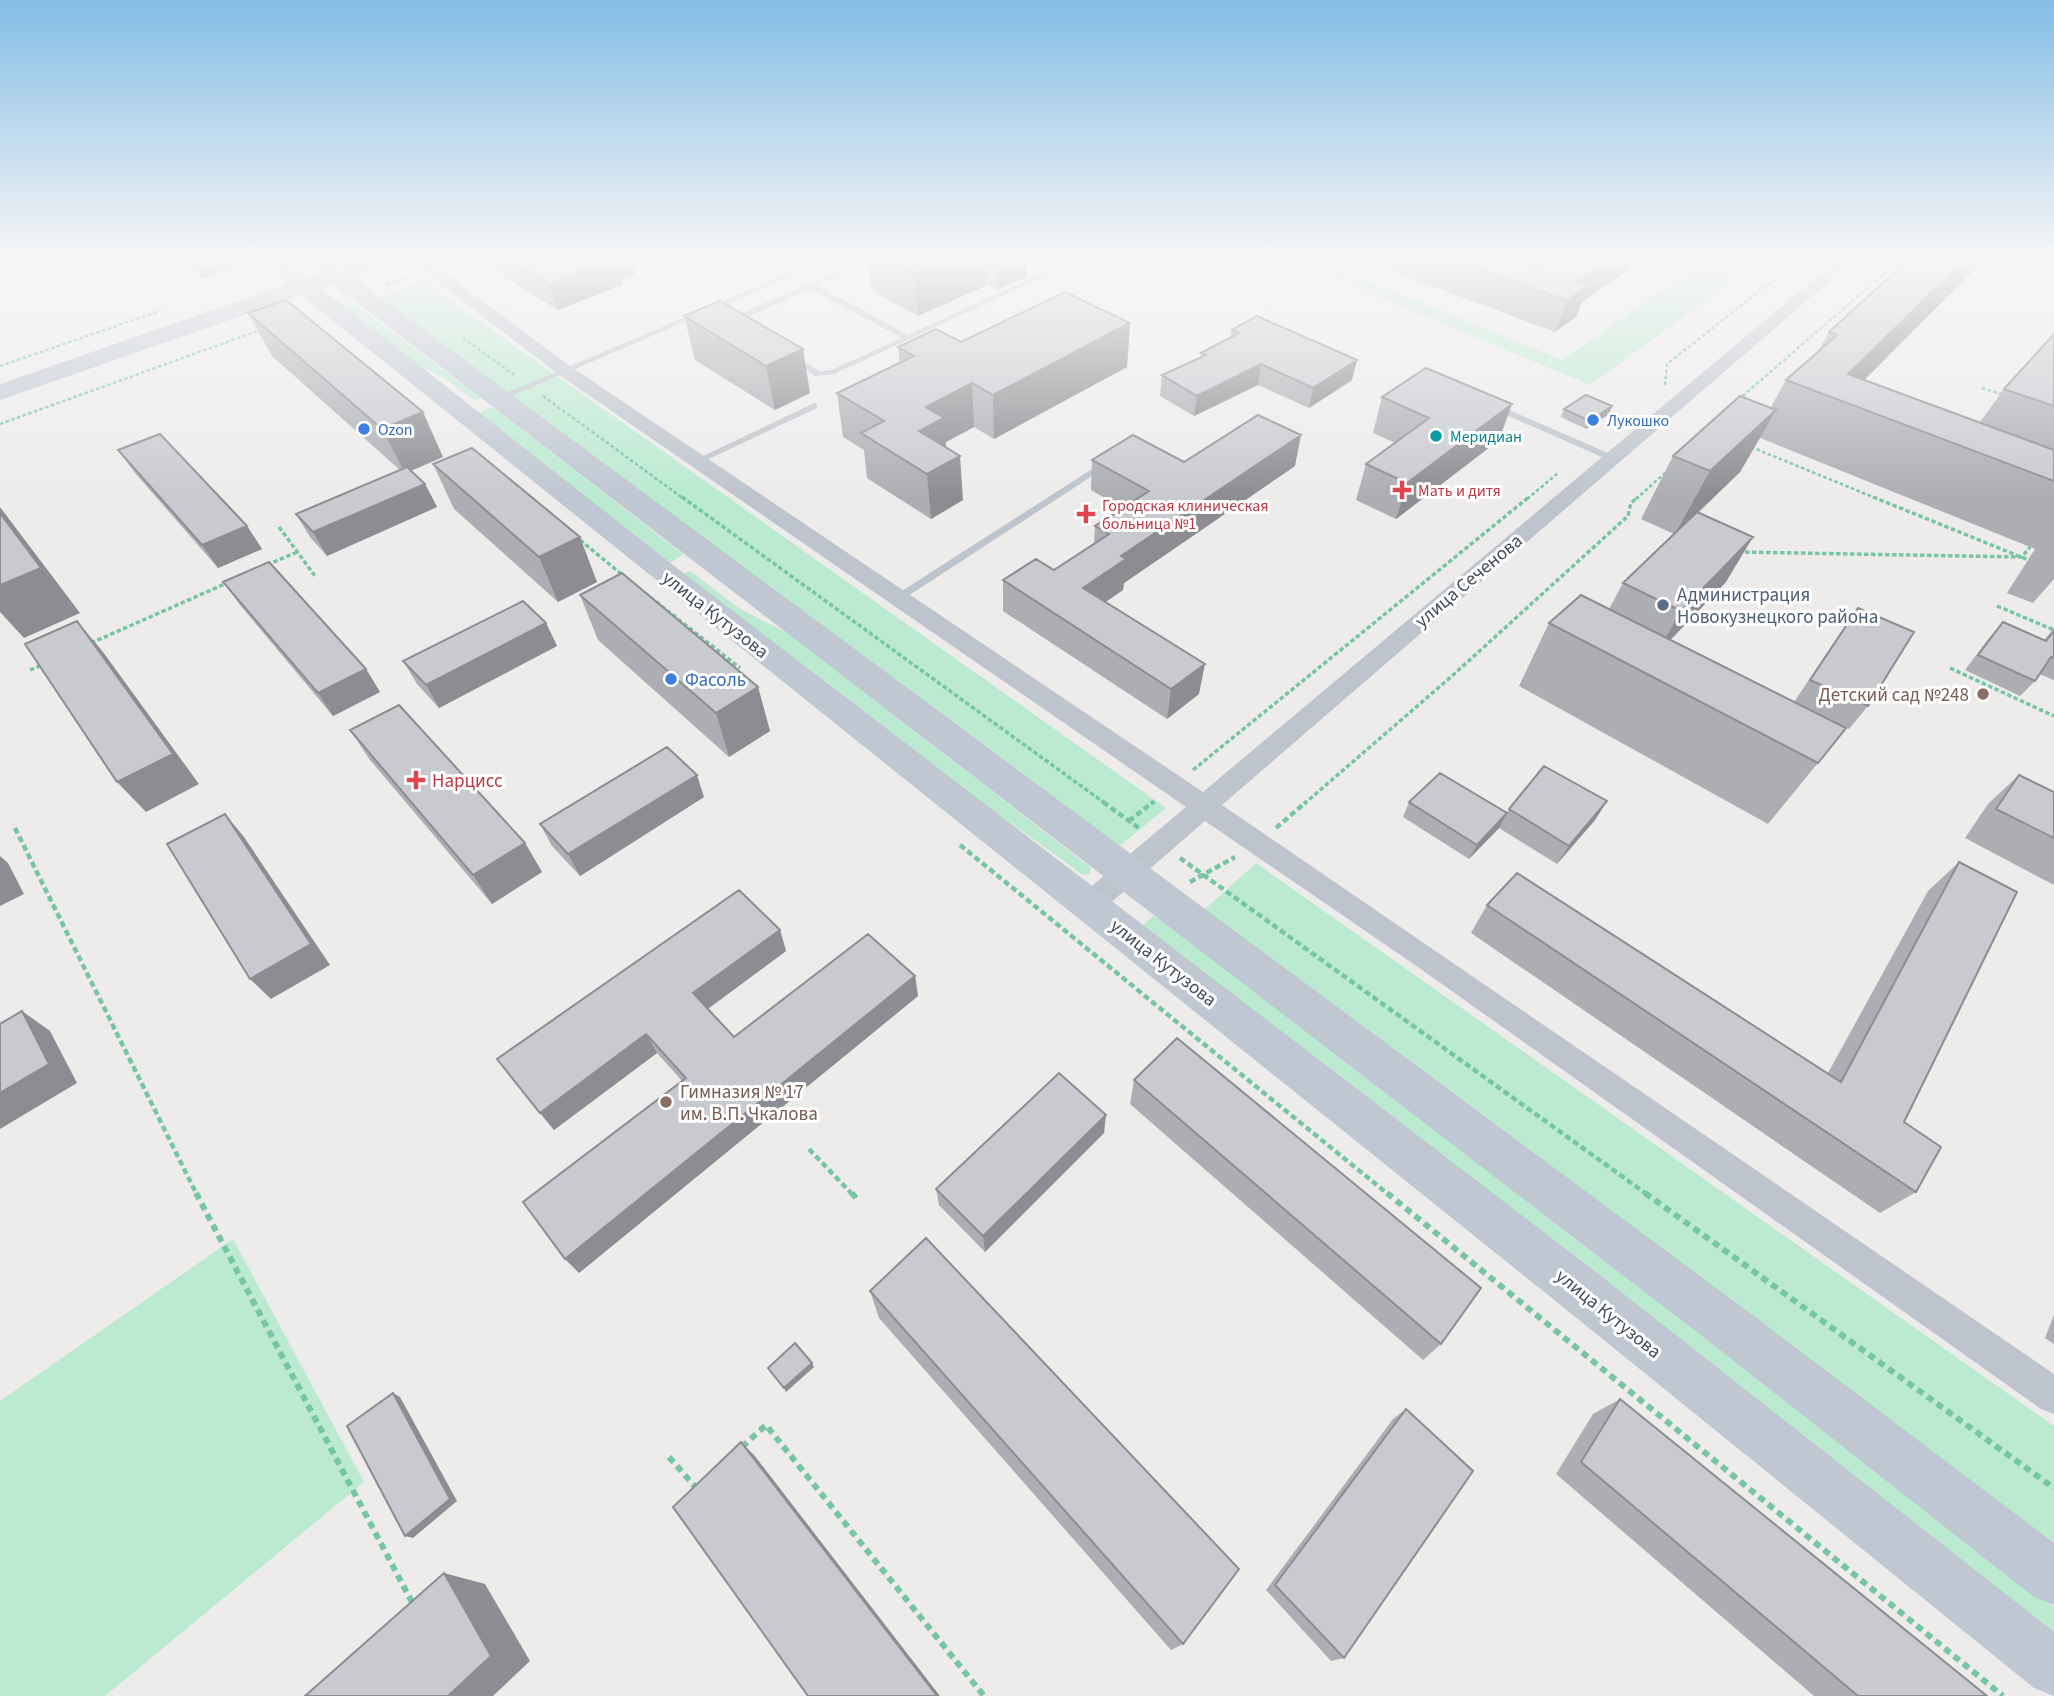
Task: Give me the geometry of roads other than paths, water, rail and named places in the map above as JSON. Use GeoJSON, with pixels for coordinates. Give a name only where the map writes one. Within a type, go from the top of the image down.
{"type":"FeatureCollection","features":[{"type":"Feature","properties":{"kind":"main road"},"geometry":{"type":"LineString","coordinates":[[0,392],[145,338]]}},
{"type":"Feature","properties":{"kind":"main road","name":"улица Кутузова"},"geometry":{"type":"LineString","coordinates":[[393,338],[707,607],[1090,904],[2054,1668]]}},
{"type":"Feature","properties":{"kind":"main road","name":"улица Кутузова"},"geometry":{"type":"LineString","coordinates":[[417,338],[496,399],[1151,872],[1737,1333],[2054,1577]]}},
{"type":"Feature","properties":{"kind":"street"},"geometry":{"type":"LineString","coordinates":[[521,338],[564,370],[1425,957],[2054,1395]]}},
{"type":"Feature","properties":{"kind":"street","name":"улица Сеченова"},"geometry":{"type":"LineString","coordinates":[[1090,904],[1151,872],[1205,807],[1755,338]]}},
{"type":"Feature","properties":{"kind":"lane"},"geometry":{"type":"LineString","coordinates":[[496,399],[640,338]]}},
{"type":"Feature","properties":{"kind":"lane"},"geometry":{"type":"LineString","coordinates":[[789,356],[818,374],[826,374],[908,338]]}},
{"type":"Feature","properties":{"kind":"lane"},"geometry":{"type":"LineString","coordinates":[[1489,404],[1612,458]]}},
{"type":"Feature","properties":{"kind":"lane"},"geometry":{"type":"LineString","coordinates":[[697,461],[814,406]]}},
{"type":"Feature","properties":{"kind":"lane"},"geometry":{"type":"LineString","coordinates":[[898,598],[1103,465]]}},
{"type":"Feature","properties":{"kind":"place","name":"Лукошко"},"geometry":{"type":"Point","coordinates":[1593,420]}},
{"type":"Feature","properties":{"kind":"place","name":"Ozon"},"geometry":{"type":"Point","coordinates":[364,429]}},
{"type":"Feature","properties":{"kind":"place","name":"Меридиан"},"geometry":{"type":"Point","coordinates":[1436,436]}},
{"type":"Feature","properties":{"kind":"place","name":"Мать и дитя"},"geometry":{"type":"Point","coordinates":[1402,490]}},
{"type":"Feature","properties":{"kind":"place","name":"Городская клиническая больница №1"},"geometry":{"type":"Point","coordinates":[1086,514]}},
{"type":"Feature","properties":{"kind":"place","name":"Администрация Новокузнецкого района"},"geometry":{"type":"Point","coordinates":[1663,605]}},
{"type":"Feature","properties":{"kind":"place","name":"Фасоль"},"geometry":{"type":"Point","coordinates":[671,679]}},
{"type":"Feature","properties":{"kind":"place","name":"Детский сад №248"},"geometry":{"type":"Point","coordinates":[1983,694]}},
{"type":"Feature","properties":{"kind":"place","name":"Нарцисс"},"geometry":{"type":"Point","coordinates":[416,780]}},
{"type":"Feature","properties":{"kind":"place","name":"Гимназия № 17 им. В.П. Чкалова"},"geometry":{"type":"Point","coordinates":[666,1102]}}]}
